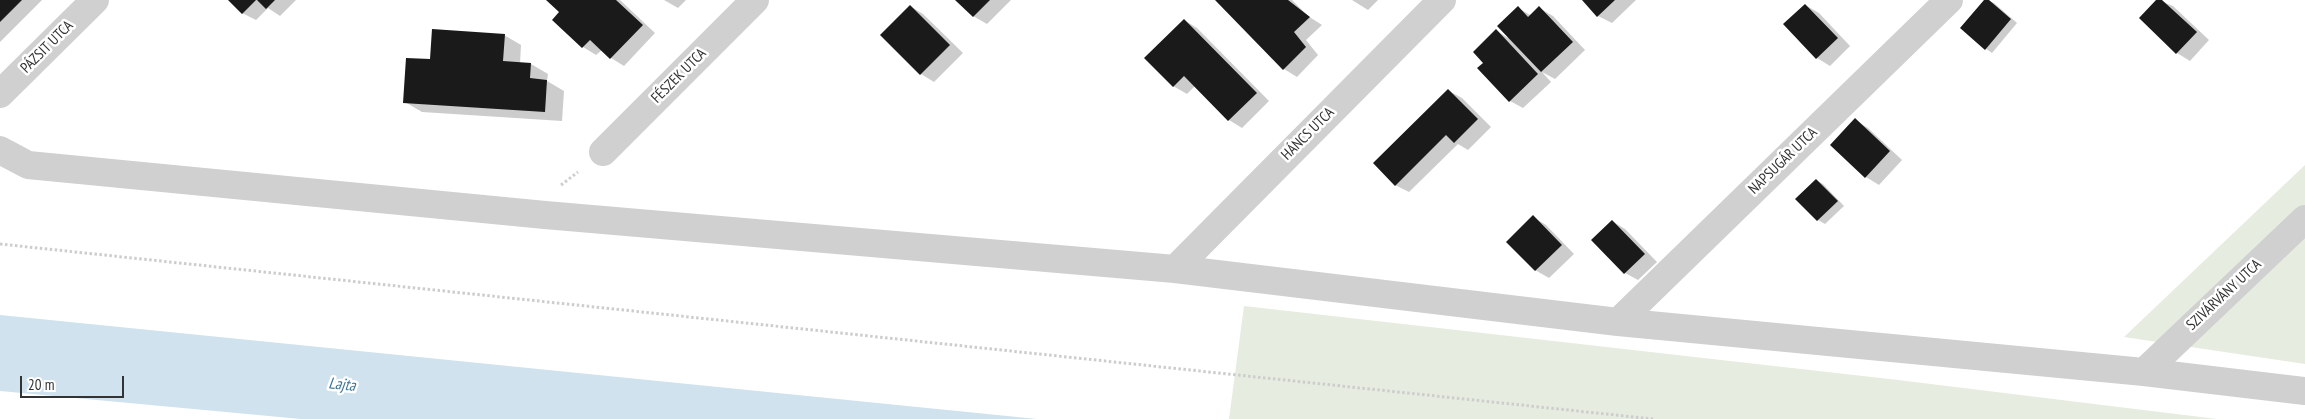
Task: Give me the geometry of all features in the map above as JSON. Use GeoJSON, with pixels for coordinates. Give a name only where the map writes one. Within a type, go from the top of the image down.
{"type":"FeatureCollection","features":[{"type":"Feature","properties":{"kind":"street","name":"PÁZSIT UTCA"},"geometry":{"type":"LineString","coordinates":[[0,94],[95,0]]}},
{"type":"Feature","properties":{"kind":"street","name":"FÉSZEK UTCA"},"geometry":{"type":"LineString","coordinates":[[603,152],[755,0]]}},
{"type":"Feature","properties":{"kind":"street","name":"HÁNCS UTCA"},"geometry":{"type":"LineString","coordinates":[[1175,269],[1442,0]]}},
{"type":"Feature","properties":{"kind":"street","name":"NAPSUGÁR UTCA"},"geometry":{"type":"LineString","coordinates":[[1618,322],[1949,0]]}},
{"type":"Feature","properties":{"kind":"street"},"geometry":{"type":"LineString","coordinates":[[0,150],[28,165],[525,212],[1175,269],[1618,322],[2144,372],[2305,391]]}},
{"type":"Feature","properties":{"kind":"street","name":"SZIVÁRVÁNY UTCA"},"geometry":{"type":"LineString","coordinates":[[2144,372],[2305,219]]}},
{"type":"Feature","properties":{"kind":"path"},"geometry":{"type":"LineString","coordinates":[[525,212],[603,152]]}},
{"type":"Feature","properties":{"kind":"path"},"geometry":{"type":"LineString","coordinates":[[0,244],[1653,419]]}},
{"type":"Feature","properties":{"kind":"shaded area"},"geometry":{"type":"Polygon","coordinates":[[[2305,165],[2305,364],[2124,337],[2305,165]]]}},
{"type":"Feature","properties":{"kind":"shaded area"},"geometry":{"type":"Polygon","coordinates":[[[1244,306],[1898,380],[2217,419],[1229,419],[1244,306]]]}},
{"type":"Feature","properties":{"kind":"water","name":"Lajta"},"geometry":{"type":"Polygon","coordinates":[[[0,315],[1037,419],[301,419],[0,391],[0,315]]]}},
{"type":"Feature","properties":{"kind":"building"},"geometry":{"type":"Polygon","coordinates":[[[0,0],[22,0],[0,22],[0,0]]]}},
{"type":"Feature","properties":{"kind":"building"},"geometry":{"type":"Polygon","coordinates":[[[228,0],[256,0],[242,14],[228,0]]]}},
{"type":"Feature","properties":{"kind":"building"},"geometry":{"type":"Polygon","coordinates":[[[257,0],[275,0],[266,9],[257,0]]]}},
{"type":"Feature","properties":{"kind":"building"},"geometry":{"type":"Polygon","coordinates":[[[546,0],[616,0],[643,25],[610,59],[590,40],[582,48],[552,20],[559,12],[546,0]]]}},
{"type":"Feature","properties":{"kind":"building"},"geometry":{"type":"Polygon","coordinates":[[[955,0],[990,0],[973,17],[955,0]]]}},
{"type":"Feature","properties":{"kind":"building"},"geometry":{"type":"Polygon","coordinates":[[[1215,0],[1288,0],[1310,17],[1294,32],[1306,47],[1283,70],[1215,0]]]}},
{"type":"Feature","properties":{"kind":"building"},"geometry":{"type":"Polygon","coordinates":[[[1582,0],[1615,0],[1597,17],[1582,0]]]}},
{"type":"Feature","properties":{"kind":"building"},"geometry":{"type":"Polygon","coordinates":[[[1984,0],[1989,0],[2011,19],[1985,50],[1960,28],[1984,0]]]}},
{"type":"Feature","properties":{"kind":"building"},"geometry":{"type":"Polygon","coordinates":[[[2156,0],[2162,0],[2197,32],[2176,54],[2139,18],[2156,0]]]}},
{"type":"Feature","properties":{"kind":"building"},"geometry":{"type":"Polygon","coordinates":[[[1805,4],[1838,38],[1816,59],[1783,24],[1805,4]]]}},
{"type":"Feature","properties":{"kind":"building"},"geometry":{"type":"Polygon","coordinates":[[[910,5],[950,45],[920,75],[880,35],[910,5]]]}},
{"type":"Feature","properties":{"kind":"building"},"geometry":{"type":"Polygon","coordinates":[[[1518,6],[1528,17],[1539,6],[1573,42],[1541,72],[1497,26],[1518,6]]]}},
{"type":"Feature","properties":{"kind":"building"},"geometry":{"type":"Polygon","coordinates":[[[1184,19],[1257,93],[1228,121],[1184,76],[1173,87],[1144,58],[1184,19]]]}},
{"type":"Feature","properties":{"kind":"building"},"geometry":{"type":"Polygon","coordinates":[[[432,29],[505,34],[503,61],[531,63],[530,78],[547,80],[545,112],[403,103],[406,58],[430,59],[432,29]]]}},
{"type":"Feature","properties":{"kind":"building"},"geometry":{"type":"Polygon","coordinates":[[[1496,29],[1538,74],[1509,102],[1477,68],[1483,63],[1473,52],[1496,29]]]}},
{"type":"Feature","properties":{"kind":"building"},"geometry":{"type":"Polygon","coordinates":[[[1448,89],[1478,119],[1454,143],[1446,135],[1395,186],[1373,163],[1448,89]]]}},
{"type":"Feature","properties":{"kind":"building"},"geometry":{"type":"Polygon","coordinates":[[[1855,118],[1890,151],[1865,178],[1830,145],[1855,118]]]}},
{"type":"Feature","properties":{"kind":"building"},"geometry":{"type":"Polygon","coordinates":[[[1816,179],[1838,201],[1817,221],[1795,199],[1816,179]]]}},
{"type":"Feature","properties":{"kind":"building"},"geometry":{"type":"Polygon","coordinates":[[[1533,215],[1562,245],[1535,271],[1506,242],[1533,215]]]}},
{"type":"Feature","properties":{"kind":"building"},"geometry":{"type":"Polygon","coordinates":[[[1612,220],[1645,254],[1624,274],[1591,240],[1612,220]]]}}]}
